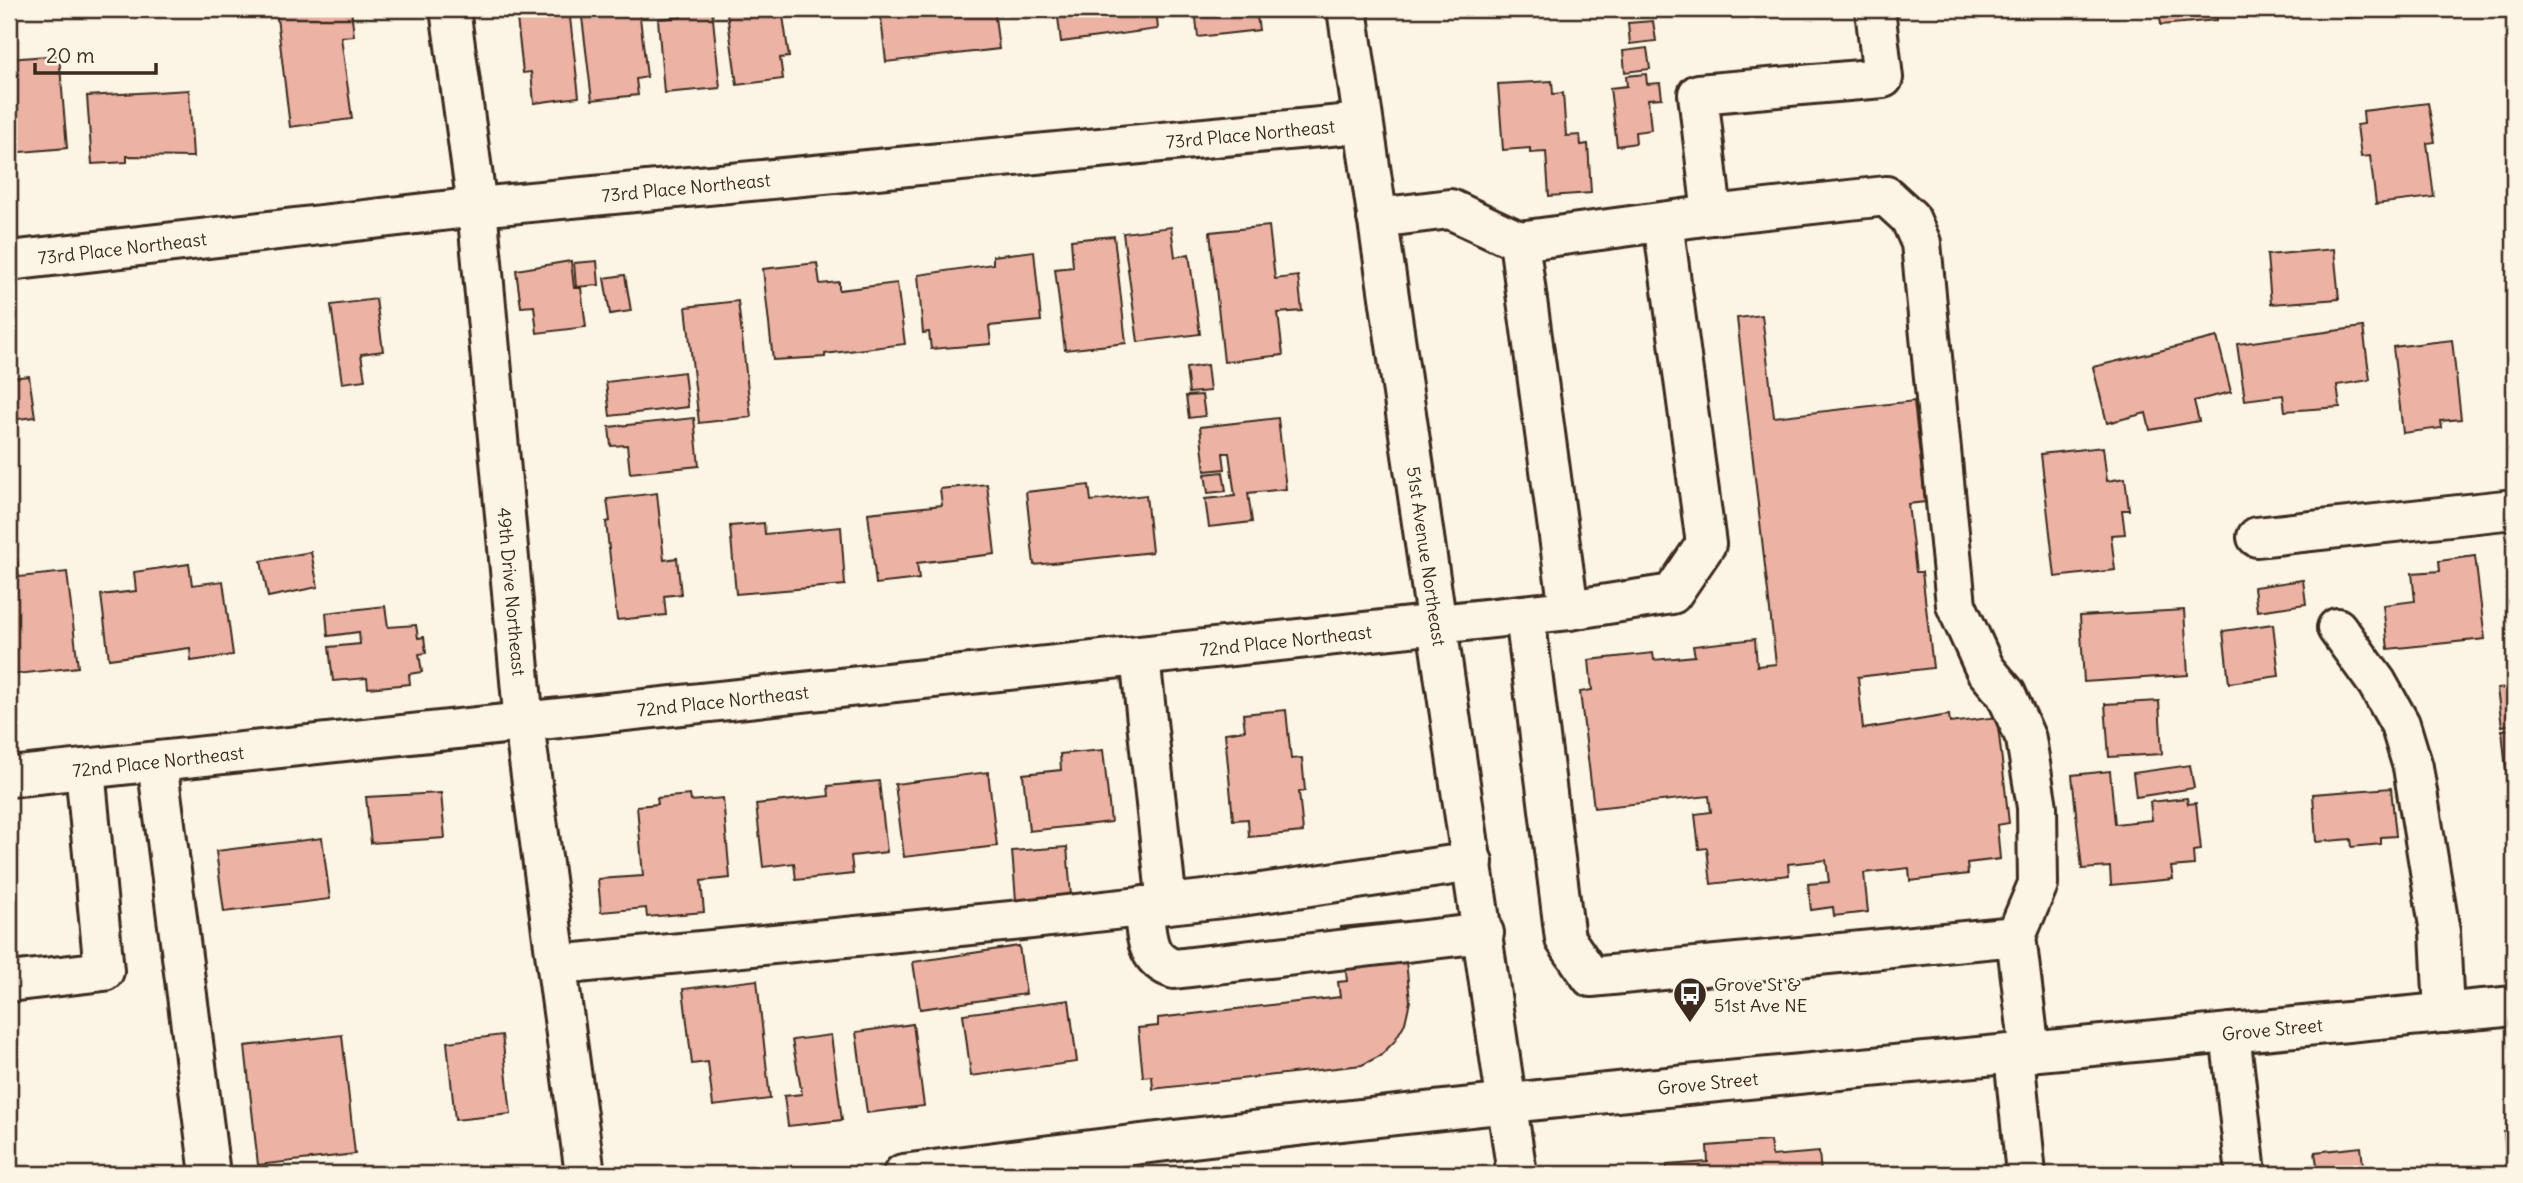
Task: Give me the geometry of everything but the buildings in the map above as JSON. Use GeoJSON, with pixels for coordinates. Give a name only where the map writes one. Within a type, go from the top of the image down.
{"type":"FeatureCollection","features":[{"type":"Feature","properties":{"kind":"street","name":"49th Drive Northeast"},"geometry":{"type":"LineString","coordinates":[[450,9],[477,207],[524,724],[586,1174]]}},
{"type":"Feature","properties":{"kind":"street","name":"51st Avenue Northeast"},"geometry":{"type":"LineString","coordinates":[[1347,9],[1509,1104],[1517,1174]]}},
{"type":"Feature","properties":{"kind":"street"},"geometry":{"type":"LineString","coordinates":[[1712,215],[1698,94],[1883,78],[1875,9]]}},
{"type":"Feature","properties":{"kind":"street","name":"73rd Place Northeast"},"geometry":{"type":"LineString","coordinates":[[9,261],[477,207],[1363,123]]}},
{"type":"Feature","properties":{"kind":"street"},"geometry":{"type":"LineString","coordinates":[[1377,218],[1450,209],[1519,241],[1886,195],[1910,218],[1921,243],[1955,605],[1985,668],[2006,694],[2025,739],[2037,807],[2038,884],[2016,936],[2026,1174]]}},
{"type":"Feature","properties":{"kind":"street","name":"72nd Place Northeast"},"geometry":{"type":"LineString","coordinates":[[9,777],[1437,625],[1569,610],[1672,594],[1706,544],[1664,222]]}},
{"type":"Feature","properties":{"kind":"street"},"geometry":{"type":"LineString","coordinates":[[1519,241],[1569,610]]}},
{"type":"Feature","properties":{"kind":"street"},"geometry":{"type":"LineString","coordinates":[[2258,537],[2514,509]]}},
{"type":"Feature","properties":{"kind":"street"},"geometry":{"type":"LineString","coordinates":[[1525,615],[1565,939],[1591,977],[2016,936]]}},
{"type":"Feature","properties":{"kind":"street"},"geometry":{"type":"LineString","coordinates":[[2337,628],[2388,703],[2399,724],[2413,767],[2440,932],[2444,1013]]}},
{"type":"Feature","properties":{"kind":"street"},"geometry":{"type":"LineString","coordinates":[[1140,657],[1155,905],[1149,952],[1163,966],[1174,970],[1484,933]]}},
{"type":"Feature","properties":{"kind":"street"},"geometry":{"type":"LineString","coordinates":[[157,762],[210,1174]]}},
{"type":"Feature","properties":{"kind":"street"},"geometry":{"type":"LineString","coordinates":[[9,982],[104,971],[85,769]]}},
{"type":"Feature","properties":{"kind":"street"},"geometry":{"type":"LineString","coordinates":[[557,965],[1155,905],[1473,862]]}},
{"type":"Feature","properties":{"kind":"street","name":"Grove Street"},"geometry":{"type":"LineString","coordinates":[[903,1174],[1092,1149],[1509,1104],[2514,1006]]}},
{"type":"Feature","properties":{"kind":"street"},"geometry":{"type":"LineString","coordinates":[[2230,1033],[2246,1174]]}},
{"type":"Feature","properties":{"kind":"place","name":"Grove St & 51st Ave NE"},"geometry":{"type":"Point","coordinates":[1690,1024]}}]}
